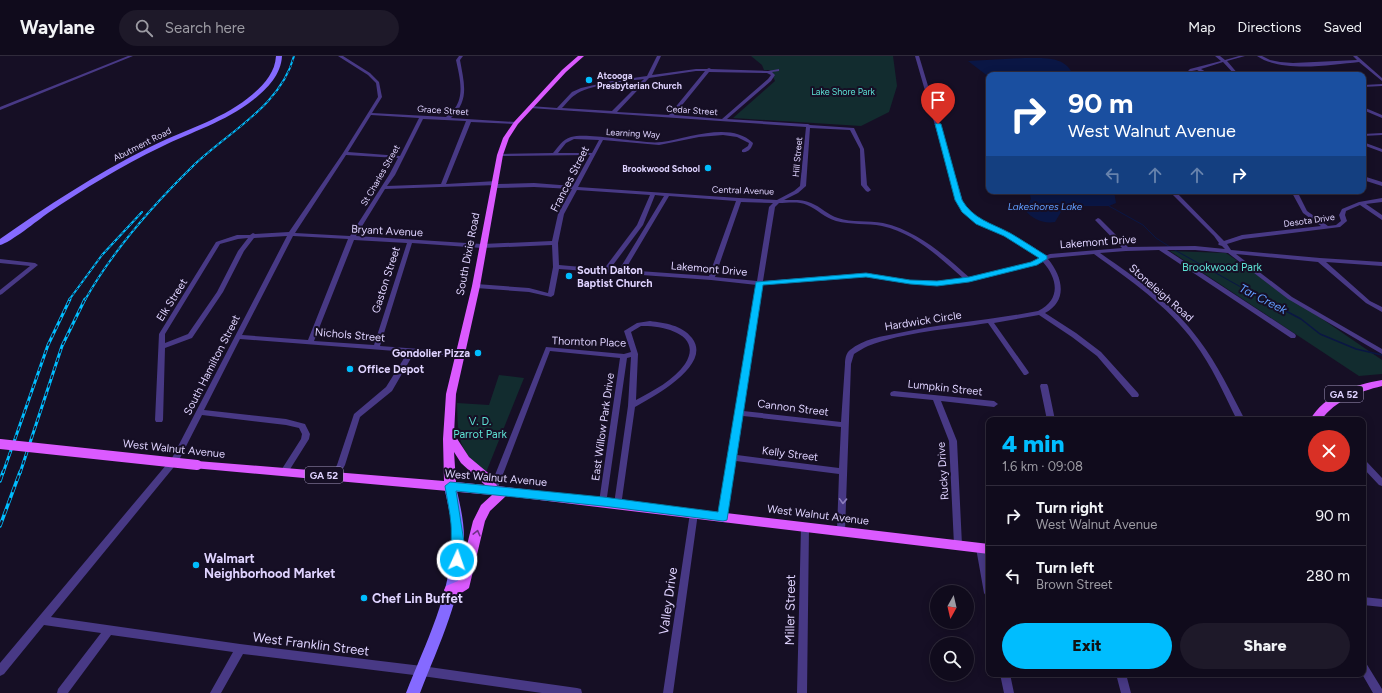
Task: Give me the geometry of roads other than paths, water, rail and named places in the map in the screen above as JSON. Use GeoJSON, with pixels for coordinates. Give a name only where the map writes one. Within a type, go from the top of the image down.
{"type":"FeatureCollection","features":[{"type":"Feature","properties":{"kind":"main road","name":"Abutment Road"},"geometry":{"type":"LineString","coordinates":[[0,243],[36,216],[106,173],[147,150],[245,104],[268,84],[280,59],[279,56]]}},
{"type":"Feature","properties":{"kind":"main road","name":"South Dixie Road"},"geometry":{"type":"LineString","coordinates":[[450,486],[448,433],[451,394],[459,354],[476,286],[482,246],[496,184],[500,155],[506,138],[516,123],[564,71],[580,56]]}},
{"type":"Feature","properties":{"kind":"main road","name":"GA 52"},"geometry":{"type":"LineString","coordinates":[[1317,417],[1320,412],[1338,397],[1364,387],[1382,383]]}},
{"type":"Feature","properties":{"kind":"main road"},"geometry":{"type":"LineString","coordinates":[[448,433],[465,460],[489,480],[498,491],[485,508],[480,521],[464,584],[451,590]]}},
{"type":"Feature","properties":{"kind":"main road","name":"West Walnut Avenue"},"geometry":{"type":"LineString","coordinates":[[0,444],[197,465],[450,486],[603,502],[984,549]]}},
{"type":"Feature","properties":{"kind":"main road"},"geometry":{"type":"LineString","coordinates":[[413,693],[451,590],[457,560],[457,521],[450,486]]}},
{"type":"Feature","properties":{"kind":"street"},"geometry":{"type":"LineString","coordinates":[[0,109],[131,56]]}},
{"type":"Feature","properties":{"kind":"street","name":"South Hamilton Street"},"geometry":{"type":"LineString","coordinates":[[0,671],[175,460],[291,234],[380,97],[378,83],[369,74],[340,56]]}},
{"type":"Feature","properties":{"kind":"street"},"geometry":{"type":"LineString","coordinates":[[448,118],[459,105],[461,97],[462,82],[458,60],[461,56]]}},
{"type":"Feature","properties":{"kind":"street"},"geometry":{"type":"LineString","coordinates":[[613,113],[650,75],[659,56]]}},
{"type":"Feature","properties":{"kind":"street"},"geometry":{"type":"LineString","coordinates":[[918,56],[961,205],[978,222],[1006,234],[1044,258]]}},
{"type":"Feature","properties":{"kind":"street"},"geometry":{"type":"LineString","coordinates":[[1217,56],[1228,64],[1235,72]]}},
{"type":"Feature","properties":{"kind":"street"},"geometry":{"type":"LineString","coordinates":[[1189,72],[1197,68],[1243,56]]}},
{"type":"Feature","properties":{"kind":"street"},"geometry":{"type":"LineString","coordinates":[[1259,56],[1267,61],[1284,64],[1359,61]]}},
{"type":"Feature","properties":{"kind":"street"},"geometry":{"type":"LineString","coordinates":[[1355,56],[1382,80]]}},
{"type":"Feature","properties":{"kind":"street"},"geometry":{"type":"LineString","coordinates":[[1197,68],[1204,72]]}},
{"type":"Feature","properties":{"kind":"street"},"geometry":{"type":"LineString","coordinates":[[670,116],[709,69]]}},
{"type":"Feature","properties":{"kind":"street"},"geometry":{"type":"LineString","coordinates":[[558,109],[574,93],[582,89],[650,75],[709,69],[768,72],[778,70]]}},
{"type":"Feature","properties":{"kind":"street"},"geometry":{"type":"LineString","coordinates":[[723,120],[770,80],[773,75],[768,72]]}},
{"type":"Feature","properties":{"kind":"street"},"geometry":{"type":"LineString","coordinates":[[1366,86],[1382,85]]}},
{"type":"Feature","properties":{"kind":"street","name":"Cedar Street"},"geometry":{"type":"LineString","coordinates":[[530,107],[852,129],[862,148],[866,188]]}},
{"type":"Feature","properties":{"kind":"street"},"geometry":{"type":"LineString","coordinates":[[1366,110],[1382,118]]}},
{"type":"Feature","properties":{"kind":"street","name":"Grace Street"},"geometry":{"type":"LineString","coordinates":[[370,114],[516,123]]}},
{"type":"Feature","properties":{"kind":"street","name":"St Charles Street"},"geometry":{"type":"LineString","coordinates":[[310,343],[351,239],[384,188],[422,117]]}},
{"type":"Feature","properties":{"kind":"street"},"geometry":{"type":"LineString","coordinates":[[443,185],[469,120]]}},
{"type":"Feature","properties":{"kind":"street","name":"Hill Street"},"geometry":{"type":"LineString","coordinates":[[779,200],[799,190],[803,186],[808,125]]}},
{"type":"Feature","properties":{"kind":"street"},"geometry":{"type":"LineString","coordinates":[[1366,135],[1382,134]]}},
{"type":"Feature","properties":{"kind":"street","name":"Learning Way"},"geometry":{"type":"LineString","coordinates":[[555,154],[569,139],[576,138],[659,144],[703,135],[734,135],[748,139],[751,143],[750,147],[744,151]]}},
{"type":"Feature","properties":{"kind":"street","name":"Frances Street"},"geometry":{"type":"LineString","coordinates":[[476,286],[529,290],[551,295],[556,267],[555,243],[561,214],[577,188],[601,140]]}},
{"type":"Feature","properties":{"kind":"street"},"geometry":{"type":"LineString","coordinates":[[1366,144],[1382,151]]}},
{"type":"Feature","properties":{"kind":"street"},"geometry":{"type":"LineString","coordinates":[[345,153],[400,157]]}},
{"type":"Feature","properties":{"kind":"street"},"geometry":{"type":"LineString","coordinates":[[500,155],[594,154]]}},
{"type":"Feature","properties":{"kind":"street"},"geometry":{"type":"LineString","coordinates":[[1366,179],[1382,184]]}},
{"type":"Feature","properties":{"kind":"street","name":"Central Avenue"},"geometry":{"type":"LineString","coordinates":[[384,188],[443,185],[534,185],[739,200],[779,200],[808,203],[838,220],[879,224],[898,229],[925,244],[969,280]]}},
{"type":"Feature","properties":{"kind":"street"},"geometry":{"type":"LineString","coordinates":[[605,270],[640,225],[653,194]]}},
{"type":"Feature","properties":{"kind":"street"},"geometry":{"type":"LineString","coordinates":[[1174,194],[1185,207],[1230,251],[1290,298],[1382,352]]}},
{"type":"Feature","properties":{"kind":"street"},"geometry":{"type":"LineString","coordinates":[[1296,194],[1305,212],[1326,227]]}},
{"type":"Feature","properties":{"kind":"street"},"geometry":{"type":"LineString","coordinates":[[621,271],[667,195]]}},
{"type":"Feature","properties":{"kind":"street"},"geometry":{"type":"LineString","coordinates":[[711,278],[739,200]]}},
{"type":"Feature","properties":{"kind":"street"},"geometry":{"type":"LineString","coordinates":[[723,517],[772,207],[779,200]]}},
{"type":"Feature","properties":{"kind":"street","name":"Desota Drive"},"geometry":{"type":"LineString","coordinates":[[1208,249],[1218,246],[1222,242],[1242,237],[1343,224],[1344,221],[1342,215],[1344,210],[1361,203],[1382,200]]}},
{"type":"Feature","properties":{"kind":"street"},"geometry":{"type":"LineString","coordinates":[[1361,203],[1382,218]]}},
{"type":"Feature","properties":{"kind":"street"},"geometry":{"type":"LineString","coordinates":[[1098,220],[1126,249]]}},
{"type":"Feature","properties":{"kind":"street","name":"Bryant Avenue"},"geometry":{"type":"LineString","coordinates":[[218,243],[237,237],[291,234],[351,239],[482,246],[555,243]]}},
{"type":"Feature","properties":{"kind":"street"},"geometry":{"type":"LineString","coordinates":[[162,347],[190,336],[220,292],[242,251],[253,236]]}},
{"type":"Feature","properties":{"kind":"street","name":"Gaston Street"},"geometry":{"type":"LineString","coordinates":[[376,348],[410,242]]}},
{"type":"Feature","properties":{"kind":"street","name":"Elk Street"},"geometry":{"type":"LineString","coordinates":[[159,420],[162,334],[218,243]]}},
{"type":"Feature","properties":{"kind":"street"},"geometry":{"type":"LineString","coordinates":[[1160,248],[1293,336]]}},
{"type":"Feature","properties":{"kind":"street","name":"Lakemont Drive"},"geometry":{"type":"LineString","coordinates":[[556,267],[711,278],[759,283],[861,275],[925,284],[969,280],[1034,264],[1044,258],[1126,249],[1208,249],[1320,260],[1382,264]]}},
{"type":"Feature","properties":{"kind":"street","name":"Stoneleigh Road"},"geometry":{"type":"LineString","coordinates":[[1095,252],[1155,298],[1188,330],[1201,348],[1239,417]]}},
{"type":"Feature","properties":{"kind":"street","name":"Hardwick Circle"},"geometry":{"type":"LineString","coordinates":[[841,531],[847,376],[850,358],[853,352],[882,338],[1040,313],[1053,305],[1058,293],[1056,280],[1048,262],[1044,258]]}},
{"type":"Feature","properties":{"kind":"street"},"geometry":{"type":"LineString","coordinates":[[1320,260],[1368,302],[1382,310]]}},
{"type":"Feature","properties":{"kind":"street"},"geometry":{"type":"LineString","coordinates":[[0,261],[35,265],[0,293]]}},
{"type":"Feature","properties":{"kind":"street"},"geometry":{"type":"LineString","coordinates":[[1040,313],[1094,350],[1135,395]]}},
{"type":"Feature","properties":{"kind":"street"},"geometry":{"type":"LineString","coordinates":[[990,322],[1026,373]]}},
{"type":"Feature","properties":{"kind":"street"},"geometry":{"type":"LineString","coordinates":[[618,504],[632,406],[635,354],[627,331],[640,324],[662,325],[689,336],[694,345],[691,358],[684,371],[648,397],[632,406]]}},
{"type":"Feature","properties":{"kind":"street","name":"Nichols Street"},"geometry":{"type":"LineString","coordinates":[[239,337],[459,354]]}},
{"type":"Feature","properties":{"kind":"street","name":"Thornton Place"},"geometry":{"type":"LineString","coordinates":[[498,491],[548,349],[624,356],[635,354]]}},
{"type":"Feature","properties":{"kind":"street"},"geometry":{"type":"LineString","coordinates":[[335,476],[341,465],[357,416],[389,389],[412,351]]}},
{"type":"Feature","properties":{"kind":"street","name":"East Willow Park Drive"},"geometry":{"type":"LineString","coordinates":[[603,502],[624,356]]}},
{"type":"Feature","properties":{"kind":"street"},"geometry":{"type":"LineString","coordinates":[[1044,386],[1050,417]]}},
{"type":"Feature","properties":{"kind":"street","name":"Lumpkin Street"},"geometry":{"type":"LineString","coordinates":[[894,394],[994,404]]}},
{"type":"Feature","properties":{"kind":"street","name":"Rucky Drive"},"geometry":{"type":"LineString","coordinates":[[936,399],[953,441],[958,545]]}},
{"type":"Feature","properties":{"kind":"street"},"geometry":{"type":"LineString","coordinates":[[200,412],[286,422],[302,426],[306,434],[305,439],[284,472]]}},
{"type":"Feature","properties":{"kind":"street","name":"Cannon Street"},"geometry":{"type":"LineString","coordinates":[[740,413],[845,426]]}},
{"type":"Feature","properties":{"kind":"street","name":"Kelly Street"},"geometry":{"type":"LineString","coordinates":[[733,458],[844,472]]}},
{"type":"Feature","properties":{"kind":"street"},"geometry":{"type":"LineString","coordinates":[[1366,466],[1382,483]]}},
{"type":"Feature","properties":{"kind":"street","name":"Valley Drive"},"geometry":{"type":"LineString","coordinates":[[668,693],[694,513]]}},
{"type":"Feature","properties":{"kind":"street","name":"Miller Street"},"geometry":{"type":"LineString","coordinates":[[802,693],[805,527]]}},
{"type":"Feature","properties":{"kind":"street"},"geometry":{"type":"LineString","coordinates":[[984,549],[986,567]]}},
{"type":"Feature","properties":{"kind":"street"},"geometry":{"type":"LineString","coordinates":[[1366,601],[1382,602]]}},
{"type":"Feature","properties":{"kind":"street","name":"West Franklin Street"},"geometry":{"type":"LineString","coordinates":[[42,620],[240,649],[422,671],[577,693]]}},
{"type":"Feature","properties":{"kind":"street"},"geometry":{"type":"LineString","coordinates":[[62,693],[109,630]]}},
{"type":"Feature","properties":{"kind":"street"},"geometry":{"type":"LineString","coordinates":[[215,693],[240,649]]}},
{"type":"Feature","properties":{"kind":"street"},"geometry":{"type":"LineString","coordinates":[[1366,671],[1379,693]]}},
{"type":"Feature","properties":{"kind":"street"},"geometry":{"type":"LineString","coordinates":[[1006,677],[1009,693]]}},
{"type":"Feature","properties":{"kind":"street"},"geometry":{"type":"LineString","coordinates":[[1122,677],[1126,693]]}},
{"type":"Feature","properties":{"kind":"water"},"geometry":{"type":"Polygon","coordinates":[[[1047,58],[1060,61],[1065,64],[1072,72],[986,72],[986,75],[968,61],[1047,58]]]}},
{"type":"Feature","properties":{"kind":"water","name":"Lakeshores Lake"},"geometry":{"type":"Polygon","coordinates":[[[1030,194],[1114,194],[1116,203],[1109,206],[1078,206],[1061,212],[1055,222],[1046,222],[1034,218],[1025,210],[1031,199],[1030,194]]]}},
{"type":"Feature","properties":{"kind":"waterway","name":"Tar Creek"},"geometry":{"type":"LineString","coordinates":[[1109,206],[1143,225],[1156,238],[1170,247]]}},
{"type":"Feature","properties":{"kind":"waterway","name":"Tar Creek"},"geometry":{"type":"LineString","coordinates":[[1173,249],[1264,300]]}},
{"type":"Feature","properties":{"kind":"waterway","name":"Tar Creek"},"geometry":{"type":"LineString","coordinates":[[1263,299],[1301,319],[1320,334],[1356,349],[1382,355]]}},
{"type":"Feature","properties":{"kind":"railway"},"geometry":{"type":"LineString","coordinates":[[85,300],[121,246],[148,213],[193,166],[252,117],[278,90],[287,74],[294,56]]}},
{"type":"Feature","properties":{"kind":"railway"},"geometry":{"type":"LineString","coordinates":[[69,300],[102,255],[142,212]]}},
{"type":"Feature","properties":{"kind":"railway"},"geometry":{"type":"LineString","coordinates":[[3,473],[48,345],[70,299]]}},
{"type":"Feature","properties":{"kind":"railway"},"geometry":{"type":"LineString","coordinates":[[20,473],[62,346],[85,299]]}},
{"type":"Feature","properties":{"kind":"railway"},"geometry":{"type":"LineString","coordinates":[[0,481],[3,472]]}},
{"type":"Feature","properties":{"kind":"railway"},"geometry":{"type":"LineString","coordinates":[[0,526],[20,472]]}},
{"type":"Feature","properties":{"kind":"place","name":"Atcooga Presbyterian Church"},"geometry":{"type":"Point","coordinates":[589,80]}},
{"type":"Feature","properties":{"kind":"place","name":"Brookwood School"},"geometry":{"type":"Point","coordinates":[708,168]}},
{"type":"Feature","properties":{"kind":"place","name":"South Dalton Baptist Church"},"geometry":{"type":"Point","coordinates":[569,276]}},
{"type":"Feature","properties":{"kind":"place","name":"Gondolier Pizza"},"geometry":{"type":"Point","coordinates":[478,353]}},
{"type":"Feature","properties":{"kind":"place","name":"Office Depot"},"geometry":{"type":"Point","coordinates":[350,369]}},
{"type":"Feature","properties":{"kind":"place","name":"Walmart Neighborhood Market"},"geometry":{"type":"Point","coordinates":[196,565]}},
{"type":"Feature","properties":{"kind":"place","name":"Chef Lin Buffet"},"geometry":{"type":"Point","coordinates":[364,598]}},
{"type":"Feature","properties":{"kind":"park label","name":"Lake Shore Park"},"geometry":{"type":"Point","coordinates":[843,91]}},
{"type":"Feature","properties":{"kind":"park label","name":"Brookwood Park"},"geometry":{"type":"Point","coordinates":[1222,267]}},
{"type":"Feature","properties":{"kind":"park label","name":"V. D. Parrot Park"},"geometry":{"type":"Point","coordinates":[480,427]}}]}
